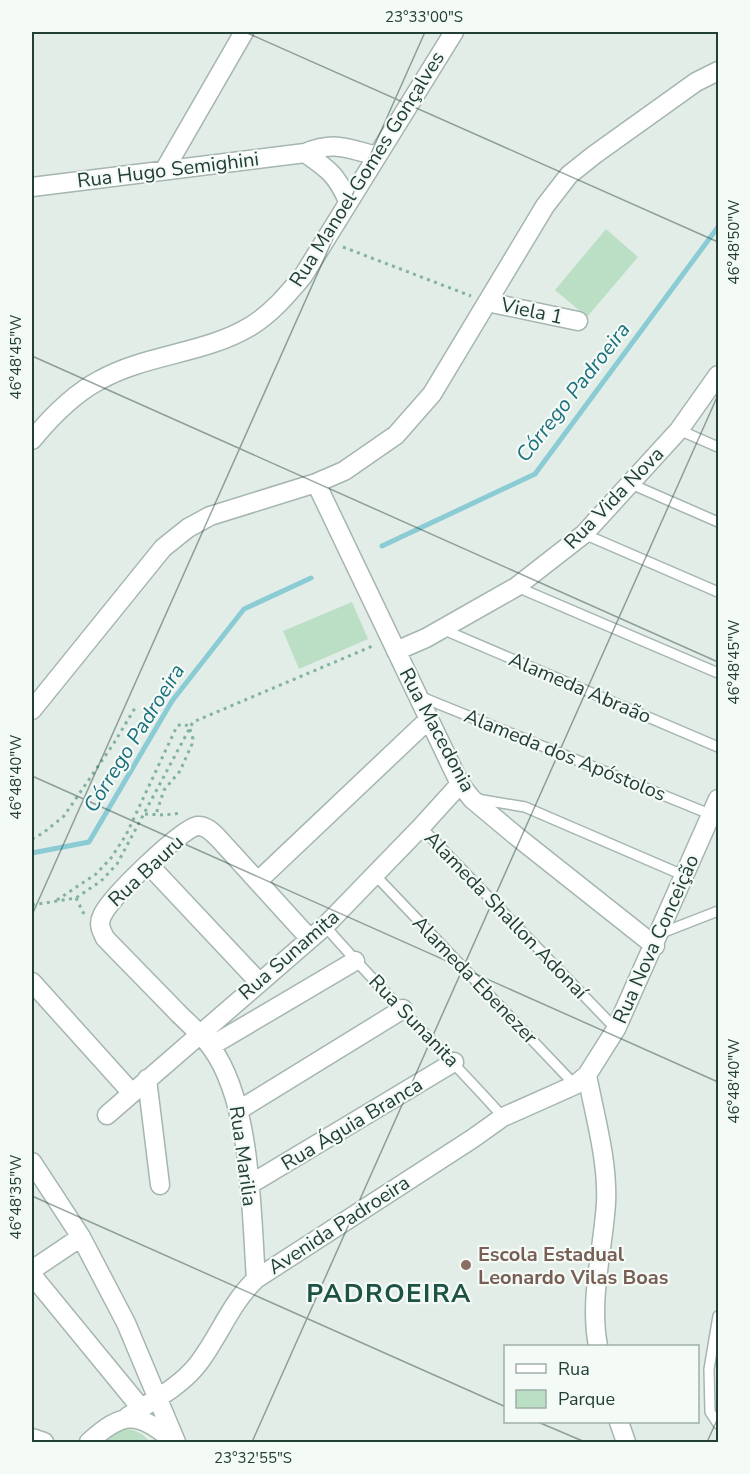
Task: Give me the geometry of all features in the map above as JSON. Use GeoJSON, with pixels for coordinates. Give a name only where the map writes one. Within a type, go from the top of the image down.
{"type":"FeatureCollection","features":[{"type":"Feature","properties":{"kind":"street"},"geometry":{"type":"LineString","coordinates":[[165,169],[244,32]]}},
{"type":"Feature","properties":{"kind":"street","name":"Rua Manoel Gomes Gonçalves"},"geometry":{"type":"LineString","coordinates":[[32,440],[74,396],[100,379],[121,370],[221,340],[250,326],[281,303],[303,276],[454,32]]}},
{"type":"Feature","properties":{"kind":"street"},"geometry":{"type":"LineString","coordinates":[[32,710],[163,548],[188,528],[210,516],[316,483],[344,471],[396,435],[432,394],[545,206],[569,175],[696,82],[718,71]]}},
{"type":"Feature","properties":{"kind":"street","name":"Rua Hugo Semighini"},"geometry":{"type":"LineString","coordinates":[[32,187],[305,153],[322,146],[336,146],[376,156]]}},
{"type":"Feature","properties":{"kind":"street"},"geometry":{"type":"LineString","coordinates":[[305,153],[332,173],[340,182],[348,201]]}},
{"type":"Feature","properties":{"kind":"street","name":"Viela 1"},"geometry":{"type":"LineString","coordinates":[[487,302],[578,321]]}},
{"type":"Feature","properties":{"kind":"street","name":"Rua Vida Nova"},"geometry":{"type":"LineString","coordinates":[[393,645],[442,629],[516,587],[584,534],[679,430],[718,375]]}},
{"type":"Feature","properties":{"kind":"street","name":"Rua Macedonia"},"geometry":{"type":"LineString","coordinates":[[316,483],[460,784],[472,799],[657,940]]}},
{"type":"Feature","properties":{"kind":"street"},"geometry":{"type":"LineString","coordinates":[[258,881],[429,719]]}},
{"type":"Feature","properties":{"kind":"street","name":"Rua Sunamita"},"geometry":{"type":"LineString","coordinates":[[107,1115],[147,1079],[205,1040],[259,982],[326,926],[460,784]]}},
{"type":"Feature","properties":{"kind":"street","name":"Rua Nova Conceição"},"geometry":{"type":"LineString","coordinates":[[581,1080],[616,1029],[715,807]]}},
{"type":"Feature","properties":{"kind":"street","name":"Rua Bauru"},"geometry":{"type":"LineString","coordinates":[[105,938],[100,927],[100,918],[105,908],[125,886],[173,842],[192,828],[199,826],[210,829],[310,939]]}},
{"type":"Feature","properties":{"kind":"street"},"geometry":{"type":"LineString","coordinates":[[148,865],[259,982]]}},
{"type":"Feature","properties":{"kind":"street","name":"Rua Marilia"},"geometry":{"type":"LineString","coordinates":[[105,938],[205,1040],[227,1075],[238,1110],[249,1185],[256,1279]]}},
{"type":"Feature","properties":{"kind":"street"},"geometry":{"type":"LineString","coordinates":[[205,1040],[355,961]]}},
{"type":"Feature","properties":{"kind":"street"},"geometry":{"type":"LineString","coordinates":[[32,982],[131,1092]]}},
{"type":"Feature","properties":{"kind":"street"},"geometry":{"type":"LineString","coordinates":[[238,1110],[403,1010]]}},
{"type":"Feature","properties":{"kind":"street","name":"Rua Águia Branca"},"geometry":{"type":"LineString","coordinates":[[249,1185],[454,1062]]}},
{"type":"Feature","properties":{"kind":"street"},"geometry":{"type":"LineString","coordinates":[[147,1079],[160,1185]]}},
{"type":"Feature","properties":{"kind":"street"},"geometry":{"type":"LineString","coordinates":[[581,1080],[604,1167],[606,1190],[595,1297],[598,1345]]}},
{"type":"Feature","properties":{"kind":"street","name":"Avenida Padroeira"},"geometry":{"type":"LineString","coordinates":[[89,1443],[108,1426],[134,1413],[183,1380],[198,1364],[231,1308],[256,1279],[503,1117],[581,1080]]}},
{"type":"Feature","properties":{"kind":"street"},"geometry":{"type":"LineString","coordinates":[[32,1162],[81,1237],[126,1323],[175,1443]]}},
{"type":"Feature","properties":{"kind":"street"},"geometry":{"type":"LineString","coordinates":[[32,1270],[81,1237]]}},
{"type":"Feature","properties":{"kind":"street"},"geometry":{"type":"LineString","coordinates":[[32,1275],[111,1369],[134,1413],[158,1427],[175,1443]]}},
{"type":"Feature","properties":{"kind":"street"},"geometry":{"type":"LineString","coordinates":[[111,1369],[140,1355]]}},
{"type":"Feature","properties":{"kind":"street"},"geometry":{"type":"LineString","coordinates":[[619,1423],[626,1443]]}},
{"type":"Feature","properties":{"kind":"street"},"geometry":{"type":"LineString","coordinates":[[32,1438],[44,1443]]}},
{"type":"Feature","properties":{"kind":"lane"},"geometry":{"type":"LineString","coordinates":[[679,430],[718,447]]}},
{"type":"Feature","properties":{"kind":"lane"},"geometry":{"type":"LineString","coordinates":[[631,484],[718,522]]}},
{"type":"Feature","properties":{"kind":"lane"},"geometry":{"type":"LineString","coordinates":[[584,534],[718,592]]}},
{"type":"Feature","properties":{"kind":"lane"},"geometry":{"type":"LineString","coordinates":[[516,587],[718,673]]}},
{"type":"Feature","properties":{"kind":"lane","name":"Alameda Abraão"},"geometry":{"type":"LineString","coordinates":[[442,629],[718,747]]}},
{"type":"Feature","properties":{"kind":"lane","name":"Alameda dos Apóstolos"},"geometry":{"type":"LineString","coordinates":[[419,696],[715,807]]}},
{"type":"Feature","properties":{"kind":"lane"},"geometry":{"type":"LineString","coordinates":[[472,799],[525,807],[685,876]]}},
{"type":"Feature","properties":{"kind":"lane","name":"Alameda Shallon Adonaí"},"geometry":{"type":"LineString","coordinates":[[421,827],[616,1029]]}},
{"type":"Feature","properties":{"kind":"lane","name":"Alameda Ebenezer"},"geometry":{"type":"LineString","coordinates":[[375,875],[581,1080]]}},
{"type":"Feature","properties":{"kind":"lane"},"geometry":{"type":"LineString","coordinates":[[657,940],[718,911]]}},
{"type":"Feature","properties":{"kind":"lane","name":"Rua Sunanita"},"geometry":{"type":"LineString","coordinates":[[326,926],[355,961],[454,1062],[503,1117]]}},
{"type":"Feature","properties":{"kind":"lane"},"geometry":{"type":"LineString","coordinates":[[718,1316],[709,1369],[710,1412],[718,1424]]}},
{"type":"Feature","properties":{"kind":"path"},"geometry":{"type":"LineString","coordinates":[[324,240],[487,302]]}},
{"type":"Feature","properties":{"kind":"path"},"geometry":{"type":"LineString","coordinates":[[32,905],[75,898],[101,881],[117,864],[193,722],[393,645]]}},
{"type":"Feature","properties":{"kind":"path"},"geometry":{"type":"LineString","coordinates":[[32,839],[64,816],[135,708]]}},
{"type":"Feature","properties":{"kind":"path"},"geometry":{"type":"LineString","coordinates":[[54,902],[96,874],[111,858],[126,834],[177,726],[182,724],[189,726]]}},
{"type":"Feature","properties":{"kind":"path"},"geometry":{"type":"LineString","coordinates":[[156,814],[164,790],[180,771],[192,744],[193,739],[189,726]]}},
{"type":"Feature","properties":{"kind":"path"},"geometry":{"type":"LineString","coordinates":[[145,814],[189,812]]}},
{"type":"Feature","properties":{"kind":"path"},"geometry":{"type":"LineString","coordinates":[[126,834],[131,841]]}},
{"type":"Feature","properties":{"kind":"path"},"geometry":{"type":"LineString","coordinates":[[75,898],[85,917]]}},
{"type":"Feature","properties":{"kind":"green space"},"geometry":{"type":"Polygon","coordinates":[[[606,229],[638,257],[587,317],[555,290],[606,229]]]}},
{"type":"Feature","properties":{"kind":"green space"},"geometry":{"type":"Polygon","coordinates":[[[352,602],[368,639],[299,669],[283,631],[352,602]]]}},
{"type":"Feature","properties":{"kind":"green space"},"geometry":{"type":"Polygon","coordinates":[[[116,1429],[135,1431],[149,1442],[104,1442],[116,1429]]]}},
{"type":"Feature","properties":{"kind":"waterway","name":"Córrego Padroeira"},"geometry":{"type":"LineString","coordinates":[[382,546],[535,474],[718,227]]}},
{"type":"Feature","properties":{"kind":"waterway","name":"Córrego Padroeira"},"geometry":{"type":"LineString","coordinates":[[32,853],[89,842],[172,701],[244,609],[311,578]]}},
{"type":"Feature","properties":{"kind":"place","name":"Escola Estadual Leonardo Vilas Boas"},"geometry":{"type":"Point","coordinates":[466,1265]}},
{"type":"Feature","properties":{"kind":"district","name":"PADROEIRA"},"geometry":{"type":"Point","coordinates":[389,1293]}}]}
